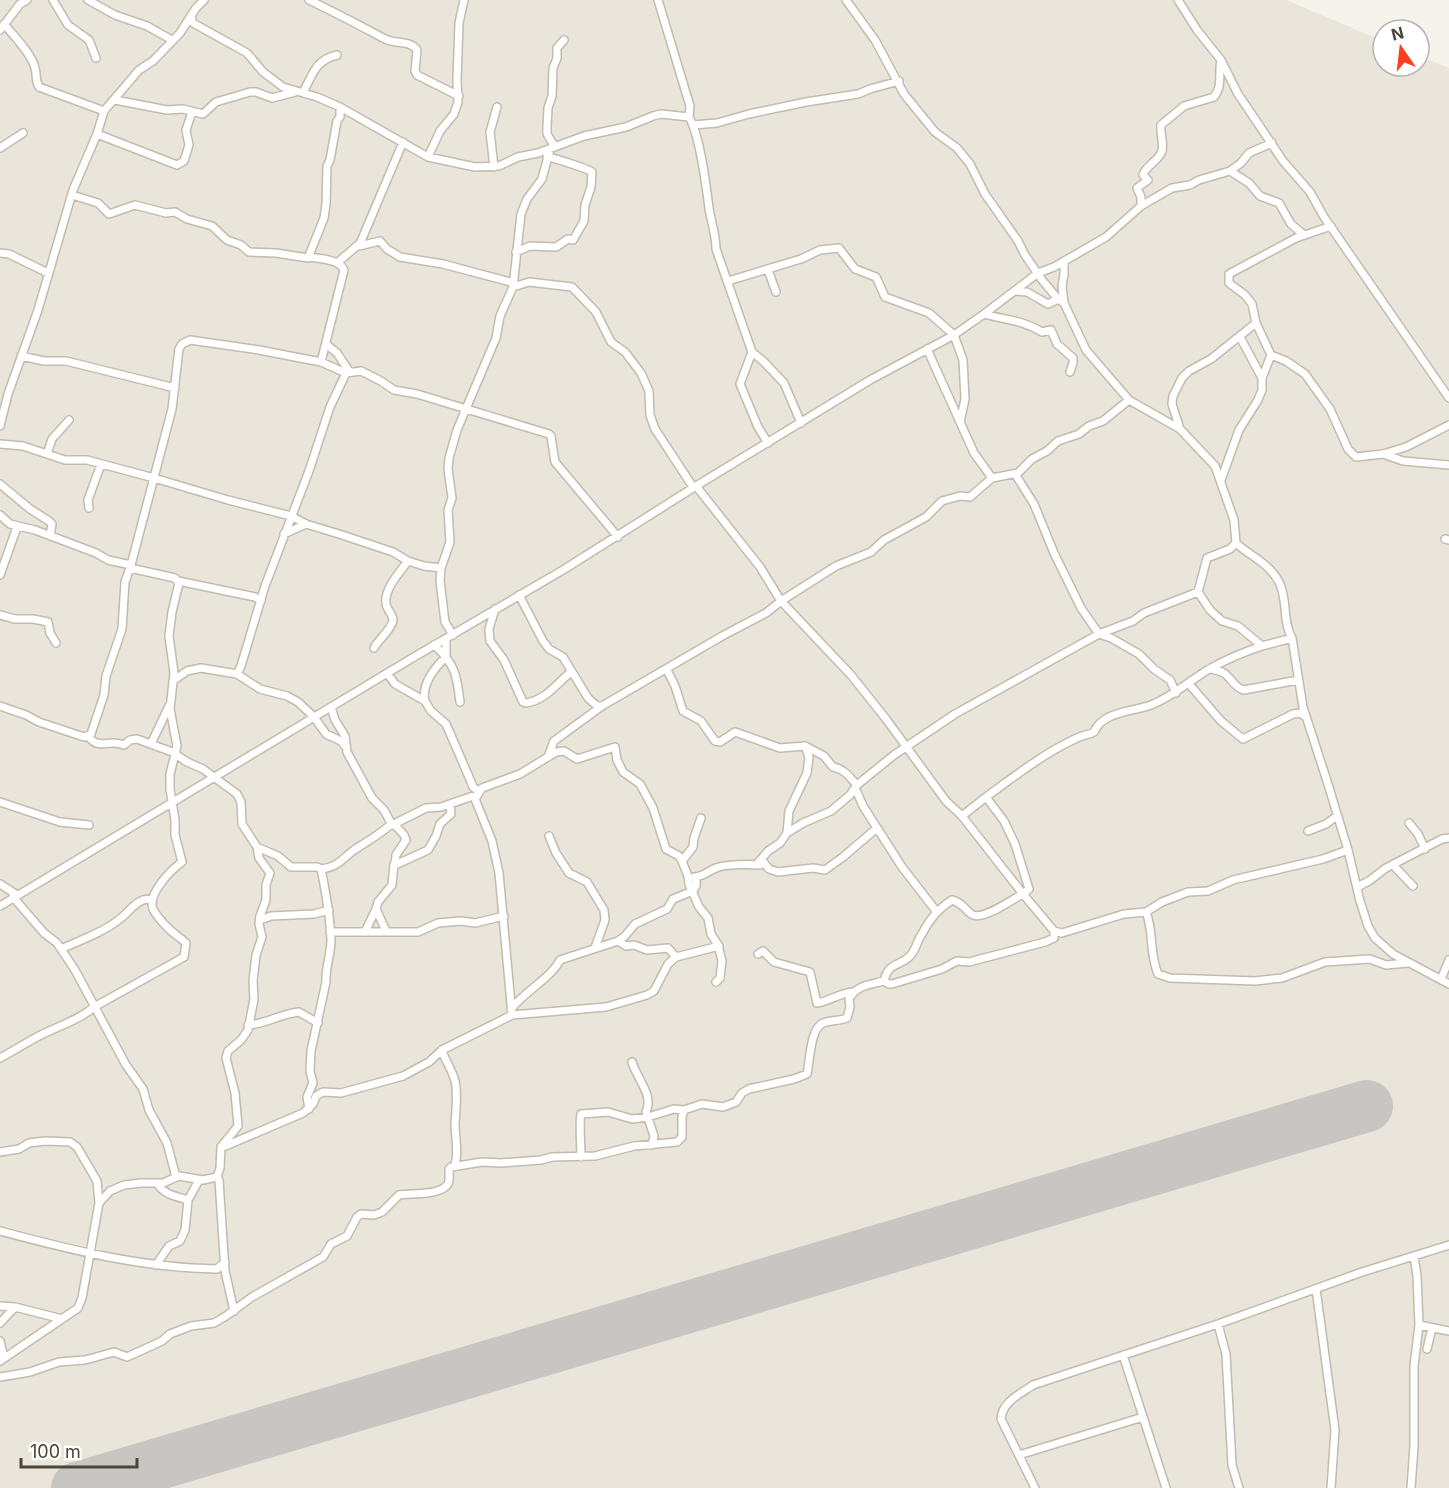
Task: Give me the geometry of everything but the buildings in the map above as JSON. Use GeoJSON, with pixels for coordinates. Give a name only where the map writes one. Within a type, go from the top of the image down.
{"type":"FeatureCollection","features":[{"type":"Feature","properties":{"kind":"street"},"geometry":{"type":"LineString","coordinates":[[53,0],[68,25],[89,40],[96,58]]}},
{"type":"Feature","properties":{"kind":"street"},"geometry":{"type":"LineString","coordinates":[[88,0],[115,15],[147,26],[172,40]]}},
{"type":"Feature","properties":{"kind":"street"},"geometry":{"type":"LineString","coordinates":[[0,426],[72,195],[104,111],[133,77],[153,61],[190,21],[196,8],[204,0]]}},
{"type":"Feature","properties":{"kind":"street"},"geometry":{"type":"LineString","coordinates":[[428,157],[440,131],[454,114],[459,96],[456,80],[459,23],[464,0]]}},
{"type":"Feature","properties":{"kind":"street"},"geometry":{"type":"LineString","coordinates":[[658,0],[690,106],[689,117],[693,125],[707,188],[716,249],[752,352],[764,361],[784,383],[801,423]]}},
{"type":"Feature","properties":{"kind":"street"},"geometry":{"type":"LineString","coordinates":[[846,0],[875,40],[904,94],[935,132],[957,148],[970,164],[985,194],[1018,241],[1025,255],[1061,301],[1086,350],[1129,400],[1180,429],[1215,466],[1233,520],[1236,543],[1265,563],[1282,588],[1306,717],[1348,850],[1364,915],[1375,938],[1384,948],[1449,984]]}},
{"type":"Feature","properties":{"kind":"street"},"geometry":{"type":"LineString","coordinates":[[1178,0],[1197,30],[1221,60],[1238,94],[1283,161],[1310,192],[1449,398]]}},
{"type":"Feature","properties":{"kind":"street"},"geometry":{"type":"LineString","coordinates":[[22,1],[2,27],[29,55],[39,87],[104,111]]}},
{"type":"Feature","properties":{"kind":"street"},"geometry":{"type":"LineString","coordinates":[[313,1],[384,39],[413,46],[417,50],[414,71],[417,75],[459,96]]}},
{"type":"Feature","properties":{"kind":"street"},"geometry":{"type":"LineString","coordinates":[[190,21],[247,53],[263,72],[283,87],[340,107],[428,157],[475,167],[494,167],[518,157],[592,134],[626,127],[652,116],[689,117]]}},
{"type":"Feature","properties":{"kind":"street"},"geometry":{"type":"LineString","coordinates":[[453,635],[443,611],[440,581],[441,568],[450,542],[448,510],[452,498],[448,469],[449,458],[465,408],[490,357],[500,316],[513,285],[521,214],[527,198],[542,178],[547,157],[552,148],[548,134],[548,108],[552,96],[557,48],[564,40]]}},
{"type":"Feature","properties":{"kind":"street"},"geometry":{"type":"LineString","coordinates":[[115,100],[203,114],[216,102],[250,93],[255,92],[272,98],[299,92],[325,58],[337,55]]}},
{"type":"Feature","properties":{"kind":"street"},"geometry":{"type":"LineString","coordinates":[[1141,206],[1141,197],[1137,188],[1148,180],[1143,175],[1145,170],[1162,152],[1161,125],[1184,106],[1214,97],[1220,87],[1221,60]]}},
{"type":"Feature","properties":{"kind":"street"},"geometry":{"type":"LineString","coordinates":[[693,125],[717,123],[806,102],[858,94],[870,88],[899,81]]}},
{"type":"Feature","properties":{"kind":"street"},"geometry":{"type":"LineString","coordinates":[[494,167],[490,132],[497,106]]}},
{"type":"Feature","properties":{"kind":"street"},"geometry":{"type":"LineString","coordinates":[[310,257],[327,204],[327,169],[337,121],[340,117],[340,107]]}},
{"type":"Feature","properties":{"kind":"street"},"geometry":{"type":"LineString","coordinates":[[97,134],[177,165],[184,161],[189,145],[186,130],[192,112]]}},
{"type":"Feature","properties":{"kind":"street"},"geometry":{"type":"LineString","coordinates":[[0,148],[23,133]]}},
{"type":"Feature","properties":{"kind":"street"},"geometry":{"type":"LineString","coordinates":[[337,262],[358,244],[403,142]]}},
{"type":"Feature","properties":{"kind":"street"},"geometry":{"type":"LineString","coordinates":[[0,906],[618,537],[694,486],[870,380],[954,334],[1038,273],[1106,237],[1141,206],[1172,188],[1190,185],[1230,171],[1241,164],[1249,153],[1272,143]]}},
{"type":"Feature","properties":{"kind":"street"},"geometry":{"type":"LineString","coordinates":[[516,252],[530,246],[556,247],[568,239],[573,240],[584,221],[592,172],[554,157],[547,157]]}},
{"type":"Feature","properties":{"kind":"street"},"geometry":{"type":"LineString","coordinates":[[1230,171],[1249,183],[1260,196],[1279,202],[1291,224],[1304,235]]}},
{"type":"Feature","properties":{"kind":"street"},"geometry":{"type":"LineString","coordinates":[[72,195],[98,203],[109,214],[135,205],[166,213],[175,212],[187,219],[212,226],[227,240],[241,245],[249,252],[276,253],[337,262],[344,270],[321,362]]}},
{"type":"Feature","properties":{"kind":"street"},"geometry":{"type":"LineString","coordinates":[[1331,226],[1304,235],[1229,274],[1229,283],[1245,295],[1251,304],[1256,323],[1271,355],[1286,361],[1305,375],[1330,409],[1351,455],[1356,457],[1375,453],[1403,461],[1449,466]]}},
{"type":"Feature","properties":{"kind":"street"},"geometry":{"type":"LineString","coordinates":[[358,244],[361,246],[380,241],[387,249],[400,257],[443,264],[513,285],[529,282],[572,287],[600,316],[611,342],[625,352],[641,373],[649,391],[655,429],[694,486],[760,567],[782,601],[851,675],[946,801],[962,816],[1054,934]]}},
{"type":"Feature","properties":{"kind":"street"},"geometry":{"type":"LineString","coordinates":[[728,281],[801,259],[820,250],[839,248],[855,268],[876,277],[885,297],[929,313],[954,334],[963,360],[965,399],[960,422]]}},
{"type":"Feature","properties":{"kind":"street"},"geometry":{"type":"LineString","coordinates":[[0,253],[9,254],[48,273]]}},
{"type":"Feature","properties":{"kind":"street"},"geometry":{"type":"LineString","coordinates":[[1061,301],[1064,261]]}},
{"type":"Feature","properties":{"kind":"street"},"geometry":{"type":"LineString","coordinates":[[768,270],[776,292]]}},
{"type":"Feature","properties":{"kind":"street"},"geometry":{"type":"LineString","coordinates":[[515,274],[529,282]]}},
{"type":"Feature","properties":{"kind":"street"},"geometry":{"type":"LineString","coordinates":[[1015,291],[1027,292],[1048,304],[1061,301]]}},
{"type":"Feature","properties":{"kind":"street"},"geometry":{"type":"LineString","coordinates":[[984,314],[1005,317],[1031,325],[1042,332],[1051,330],[1057,344],[1073,358],[1070,372]]}},
{"type":"Feature","properties":{"kind":"street"},"geometry":{"type":"LineString","coordinates":[[1180,429],[1172,404],[1173,396],[1182,378],[1240,338],[1256,323]]}},
{"type":"Feature","properties":{"kind":"street"},"geometry":{"type":"LineString","coordinates":[[1240,338],[1262,378]]}},
{"type":"Feature","properties":{"kind":"street"},"geometry":{"type":"LineString","coordinates":[[88,736],[91,734],[104,695],[106,676],[122,628],[124,582],[172,409],[179,349],[182,344],[190,340],[321,362],[348,372],[361,371],[394,390],[417,394],[550,435],[555,462],[618,537]]}},
{"type":"Feature","properties":{"kind":"street"},"geometry":{"type":"LineString","coordinates":[[327,345],[337,353],[348,372]]}},
{"type":"Feature","properties":{"kind":"street"},"geometry":{"type":"LineString","coordinates":[[927,349],[974,453],[992,478]]}},
{"type":"Feature","properties":{"kind":"street"},"geometry":{"type":"LineString","coordinates":[[752,352],[740,384],[758,427],[768,443]]}},
{"type":"Feature","properties":{"kind":"street"},"geometry":{"type":"LineString","coordinates":[[1221,482],[1239,430],[1262,390],[1262,378],[1271,355]]}},
{"type":"Feature","properties":{"kind":"street"},"geometry":{"type":"LineString","coordinates":[[21,356],[44,362],[57,360],[83,364],[175,388]]}},
{"type":"Feature","properties":{"kind":"street"},"geometry":{"type":"LineString","coordinates":[[237,674],[258,599],[264,590],[309,471],[330,407],[348,372]]}},
{"type":"Feature","properties":{"kind":"street"},"geometry":{"type":"LineString","coordinates":[[548,757],[554,741],[602,706],[766,613],[836,566],[871,552],[884,540],[926,517],[942,501],[953,497],[970,497],[992,478],[1015,474],[1058,441],[1079,434],[1089,426],[1103,421],[1129,400]]}},
{"type":"Feature","properties":{"kind":"street"},"geometry":{"type":"LineString","coordinates":[[47,454],[52,439],[69,420]]}},
{"type":"Feature","properties":{"kind":"street"},"geometry":{"type":"LineString","coordinates":[[1383,454],[1406,447],[1449,425]]}},
{"type":"Feature","properties":{"kind":"street"},"geometry":{"type":"LineString","coordinates":[[0,444],[23,446],[68,461],[87,460],[291,516],[306,524],[384,549],[408,561],[441,568]]}},
{"type":"Feature","properties":{"kind":"street"},"geometry":{"type":"LineString","coordinates":[[89,508],[88,500],[101,464]]}},
{"type":"Feature","properties":{"kind":"street"},"geometry":{"type":"LineString","coordinates":[[1015,474],[1034,504],[1054,553],[1082,608],[1099,634],[1111,638],[1138,654],[1170,680],[1177,690]]}},
{"type":"Feature","properties":{"kind":"street"},"geometry":{"type":"LineString","coordinates":[[0,484],[30,509],[49,521],[50,536]]}},
{"type":"Feature","properties":{"kind":"street"},"geometry":{"type":"LineString","coordinates":[[1,517],[17,527],[35,530],[128,568],[258,599]]}},
{"type":"Feature","properties":{"kind":"street"},"geometry":{"type":"LineString","coordinates":[[284,534],[306,524]]}},
{"type":"Feature","properties":{"kind":"street"},"geometry":{"type":"LineString","coordinates":[[0,575],[17,527]]}},
{"type":"Feature","properties":{"kind":"street"},"geometry":{"type":"LineString","coordinates":[[1236,543],[1230,549],[1207,558],[1198,592],[1210,610],[1222,621],[1238,626],[1262,646]]}},
{"type":"Feature","properties":{"kind":"street"},"geometry":{"type":"LineString","coordinates":[[374,648],[392,622],[392,616],[386,604],[390,586],[408,561]]}},
{"type":"Feature","properties":{"kind":"street"},"geometry":{"type":"LineString","coordinates":[[0,1058],[48,1031],[75,1020],[184,957],[186,953],[186,943],[165,925],[154,910],[152,900],[159,886],[173,868],[182,862],[175,835],[170,789],[170,774],[177,746],[170,705],[174,665],[169,636],[178,581]]}},
{"type":"Feature","properties":{"kind":"street"},"geometry":{"type":"LineString","coordinates":[[759,861],[780,843],[787,833],[831,811],[856,787],[906,747],[989,693],[1099,634],[1198,592]]}},
{"type":"Feature","properties":{"kind":"street"},"geometry":{"type":"LineString","coordinates":[[519,595],[543,641],[549,649],[563,657],[594,705],[602,706]]}},
{"type":"Feature","properties":{"kind":"street"},"geometry":{"type":"LineString","coordinates":[[495,609],[489,629],[490,641],[504,660],[523,702],[526,704],[549,694],[571,672]]}},
{"type":"Feature","properties":{"kind":"street"},"geometry":{"type":"LineString","coordinates":[[0,615],[48,622],[50,633],[56,643]]}},
{"type":"Feature","properties":{"kind":"street"},"geometry":{"type":"LineString","coordinates":[[962,816],[1027,767],[1076,738],[1094,732],[1105,718],[1151,704],[1240,653],[1292,638]]}},
{"type":"Feature","properties":{"kind":"street"},"geometry":{"type":"LineString","coordinates":[[446,639],[446,657],[424,688],[425,701],[431,711],[449,727],[477,793],[476,802],[492,841],[499,873],[512,1012]]}},
{"type":"Feature","properties":{"kind":"street"},"geometry":{"type":"LineString","coordinates":[[434,645],[444,652],[455,671],[460,702]]}},
{"type":"Feature","properties":{"kind":"street"},"geometry":{"type":"LineString","coordinates":[[173,681],[187,671],[201,668],[237,674],[261,689],[287,696],[298,702],[314,717],[326,734],[341,741],[345,746],[372,798],[400,830],[409,849],[420,855]]}},
{"type":"Feature","properties":{"kind":"street"},"geometry":{"type":"LineString","coordinates":[[1211,668],[1216,672],[1225,673],[1239,689],[1244,690],[1298,680]]}},
{"type":"Feature","properties":{"kind":"street"},"geometry":{"type":"LineString","coordinates":[[667,670],[683,711],[701,721],[715,741],[720,742],[735,732],[780,748],[805,746],[824,756],[833,767],[841,769],[856,787],[863,806],[907,873],[936,911]]}},
{"type":"Feature","properties":{"kind":"street"},"geometry":{"type":"LineString","coordinates":[[387,673],[395,684],[425,701]]}},
{"type":"Feature","properties":{"kind":"street"},"geometry":{"type":"LineString","coordinates":[[1189,684],[1221,721],[1243,740],[1293,714],[1300,713],[1306,717]]}},
{"type":"Feature","properties":{"kind":"street"},"geometry":{"type":"LineString","coordinates":[[151,744],[170,705]]}},
{"type":"Feature","properties":{"kind":"street"},"geometry":{"type":"LineString","coordinates":[[0,706],[14,709],[39,722],[88,736],[92,741],[102,745],[115,743],[124,745],[133,739],[151,744],[175,754],[215,777],[237,794],[241,802],[242,824],[257,847],[259,858],[270,873],[260,920],[262,937],[256,955],[253,981],[254,999],[248,1025],[245,1036],[228,1051],[226,1058],[239,1121],[236,1131],[221,1148],[217,1177],[225,1271],[234,1311]]}},
{"type":"Feature","properties":{"kind":"street"},"geometry":{"type":"LineString","coordinates":[[331,707],[335,720],[345,736],[345,746]]}},
{"type":"Feature","properties":{"kind":"street"},"geometry":{"type":"LineString","coordinates":[[787,833],[789,811],[807,772],[809,757],[805,746]]}},
{"type":"Feature","properties":{"kind":"street"},"geometry":{"type":"LineString","coordinates":[[221,1148],[303,1113],[309,1109],[316,1096],[323,1092],[341,1093],[404,1076],[429,1062],[442,1050],[512,1012],[527,992],[555,968],[560,960],[618,940],[625,936],[635,924],[665,911],[670,907],[673,899],[693,891],[696,886],[679,856],[666,849],[659,819],[640,784],[623,772],[615,747],[577,759],[564,751],[556,752],[520,774],[477,793],[450,804],[426,808],[393,824],[332,867],[321,869],[291,867],[278,856],[257,847]]}},
{"type":"Feature","properties":{"kind":"street"},"geometry":{"type":"LineString","coordinates":[[884,981],[891,966],[907,958],[915,950],[936,911],[955,899],[972,915],[983,916],[1029,889],[1015,844],[1004,821],[986,797]]}},
{"type":"Feature","properties":{"kind":"street"},"geometry":{"type":"LineString","coordinates":[[0,802],[24,808],[60,822],[89,825]]}},
{"type":"Feature","properties":{"kind":"street"},"geometry":{"type":"LineString","coordinates":[[394,864],[420,855],[431,846],[440,824],[451,814],[450,804]]}},
{"type":"Feature","properties":{"kind":"street"},"geometry":{"type":"LineString","coordinates":[[1308,831],[1326,824],[1337,816]]}},
{"type":"Feature","properties":{"kind":"street"},"geometry":{"type":"LineString","coordinates":[[682,861],[693,847],[701,818]]}},
{"type":"Feature","properties":{"kind":"street"},"geometry":{"type":"LineString","coordinates":[[1409,823],[1418,834],[1425,849]]}},
{"type":"Feature","properties":{"kind":"street"},"geometry":{"type":"LineString","coordinates":[[692,876],[721,866],[759,861],[769,869],[778,872],[813,868],[825,870],[878,828]]}},
{"type":"Feature","properties":{"kind":"street"},"geometry":{"type":"LineString","coordinates":[[549,836],[556,853],[569,873],[587,882],[599,906],[604,910],[605,920],[595,948]]}},
{"type":"Feature","properties":{"kind":"street"},"geometry":{"type":"LineString","coordinates":[[1356,887],[1442,839],[1449,838]]}},
{"type":"Feature","properties":{"kind":"street"},"geometry":{"type":"LineString","coordinates":[[365,932],[378,902],[392,885],[396,855],[406,840]]}},
{"type":"Feature","properties":{"kind":"street"},"geometry":{"type":"LineString","coordinates":[[758,954],[763,951],[774,962],[810,972],[817,1003],[853,992],[861,987],[884,981],[892,984],[942,969],[957,961],[969,962],[1045,942],[1054,934],[1124,914],[1146,912],[1161,902],[1188,892],[1208,891],[1233,880],[1348,850]]}},
{"type":"Feature","properties":{"kind":"street"},"geometry":{"type":"LineString","coordinates":[[1393,865],[1413,886]]}},
{"type":"Feature","properties":{"kind":"street"},"geometry":{"type":"LineString","coordinates":[[309,1109],[307,1097],[313,1083],[310,1071],[311,1051],[326,982],[325,972],[330,959],[329,910],[321,869]]}},
{"type":"Feature","properties":{"kind":"street"},"geometry":{"type":"LineString","coordinates":[[0,884],[15,896],[44,933],[57,943],[75,970],[94,1007],[103,1018],[126,1065],[143,1089],[149,1110],[167,1143],[176,1177]]}},
{"type":"Feature","properties":{"kind":"street"},"geometry":{"type":"LineString","coordinates":[[693,891],[699,907],[708,918],[722,961],[720,978],[716,982]]}},
{"type":"Feature","properties":{"kind":"street"},"geometry":{"type":"LineString","coordinates":[[61,949],[120,919],[142,900],[147,898],[152,900]]}},
{"type":"Feature","properties":{"kind":"street"},"geometry":{"type":"LineString","coordinates":[[376,909],[386,932]]}},
{"type":"Feature","properties":{"kind":"street"},"geometry":{"type":"LineString","coordinates":[[260,920],[271,916],[314,914],[329,910]]}},
{"type":"Feature","properties":{"kind":"street"},"geometry":{"type":"LineString","coordinates":[[1146,912],[1156,968],[1158,974],[1167,977],[1250,981],[1282,978],[1325,962],[1370,959],[1386,965],[1408,963]]}},
{"type":"Feature","properties":{"kind":"street"},"geometry":{"type":"LineString","coordinates":[[330,932],[418,932],[438,923],[461,921],[475,923],[504,916]]}},
{"type":"Feature","properties":{"kind":"street"},"geometry":{"type":"LineString","coordinates":[[618,940],[626,946],[634,945],[645,950],[668,948],[674,951],[676,957]]}},
{"type":"Feature","properties":{"kind":"street"},"geometry":{"type":"LineString","coordinates":[[512,1012],[606,1007],[647,995],[654,991],[668,964],[676,957],[715,945]]}},
{"type":"Feature","properties":{"kind":"street"},"geometry":{"type":"LineString","coordinates":[[1441,979],[1449,960]]}},
{"type":"Feature","properties":{"kind":"street"},"geometry":{"type":"LineString","coordinates":[[581,1157],[579,1118],[581,1114],[608,1112],[632,1119],[674,1109],[684,1110],[702,1104],[723,1107],[736,1102],[742,1093],[749,1089],[806,1075],[816,1030],[822,1023],[847,1018],[850,1007],[849,999],[853,992]]}},
{"type":"Feature","properties":{"kind":"street"},"geometry":{"type":"LineString","coordinates":[[248,1025],[262,1024],[274,1017],[299,1012],[318,1023]]}},
{"type":"Feature","properties":{"kind":"street"},"geometry":{"type":"LineString","coordinates":[[442,1050],[456,1085],[458,1155],[455,1165]]}},
{"type":"Feature","properties":{"kind":"street"},"geometry":{"type":"LineString","coordinates":[[429,1062],[437,1063],[445,1059]]}},
{"type":"Feature","properties":{"kind":"street"},"geometry":{"type":"LineString","coordinates":[[632,1062],[650,1105],[646,1112],[654,1136],[652,1145]]}},
{"type":"Feature","properties":{"kind":"street"},"geometry":{"type":"LineString","coordinates":[[0,1377],[30,1372],[59,1362],[85,1360],[114,1352],[127,1357],[162,1341],[170,1334],[191,1326],[214,1323],[252,1297],[323,1257],[334,1241],[347,1236],[361,1214],[374,1215],[382,1212],[399,1195],[417,1195],[446,1186],[449,1169],[455,1165],[595,1156],[634,1146],[666,1144],[680,1140],[684,1110]]}},
{"type":"Feature","properties":{"kind":"street"},"geometry":{"type":"LineString","coordinates":[[0,1152],[19,1149],[29,1143],[70,1142],[77,1147],[98,1181],[99,1203],[80,1306],[2,1359],[0,1341]]}},
{"type":"Feature","properties":{"kind":"street"},"geometry":{"type":"LineString","coordinates":[[99,1203],[116,1188],[134,1183],[163,1183],[176,1177],[199,1180],[217,1177]]}},
{"type":"Feature","properties":{"kind":"street"},"geometry":{"type":"LineString","coordinates":[[156,1265],[169,1246],[180,1241],[185,1230],[188,1200],[199,1180]]}},
{"type":"Feature","properties":{"kind":"street"},"geometry":{"type":"LineString","coordinates":[[157,1183],[169,1195],[188,1200]]}},
{"type":"Feature","properties":{"kind":"street"},"geometry":{"type":"LineString","coordinates":[[0,1231],[43,1243],[156,1265],[225,1271]]}},
{"type":"Feature","properties":{"kind":"street"},"geometry":{"type":"LineString","coordinates":[[1035,1488],[1001,1419],[1002,1410],[1011,1400],[1033,1385],[1449,1245]]}},
{"type":"Feature","properties":{"kind":"street"},"geometry":{"type":"LineString","coordinates":[[1411,1488],[1414,1446],[1414,1366],[1419,1325],[1414,1256]]}},
{"type":"Feature","properties":{"kind":"street"},"geometry":{"type":"LineString","coordinates":[[217,1269],[225,1261]]}},
{"type":"Feature","properties":{"kind":"street"},"geometry":{"type":"LineString","coordinates":[[1316,1289],[1335,1430],[1331,1488]]}},
{"type":"Feature","properties":{"kind":"street"},"geometry":{"type":"LineString","coordinates":[[0,1306],[15,1307],[62,1318]]}},
{"type":"Feature","properties":{"kind":"street"},"geometry":{"type":"LineString","coordinates":[[0,1323],[15,1307]]}},
{"type":"Feature","properties":{"kind":"street"},"geometry":{"type":"LineString","coordinates":[[1218,1324],[1226,1354],[1232,1465],[1239,1488]]}},
{"type":"Feature","properties":{"kind":"street"},"geometry":{"type":"LineString","coordinates":[[1419,1325],[1449,1330]]}},
{"type":"Feature","properties":{"kind":"street"},"geometry":{"type":"LineString","coordinates":[[1427,1349],[1432,1328]]}},
{"type":"Feature","properties":{"kind":"street"},"geometry":{"type":"LineString","coordinates":[[1123,1355],[1166,1488]]}},
{"type":"Feature","properties":{"kind":"street"},"geometry":{"type":"LineString","coordinates":[[1019,1455],[1143,1417]]}},
{"type":"Feature","properties":{"kind":"shaded area"},"geometry":{"type":"Polygon","coordinates":[[[0,0],[1286,0],[1371,36],[1371,78],[1431,78],[1431,61],[1449,68],[1449,1488],[0,1488],[0,0]]]}},
{"type":"Feature","properties":{"kind":"runway"},"geometry":{"type":"LineString","coordinates":[[77,1488],[1367,1106]]}}]}
